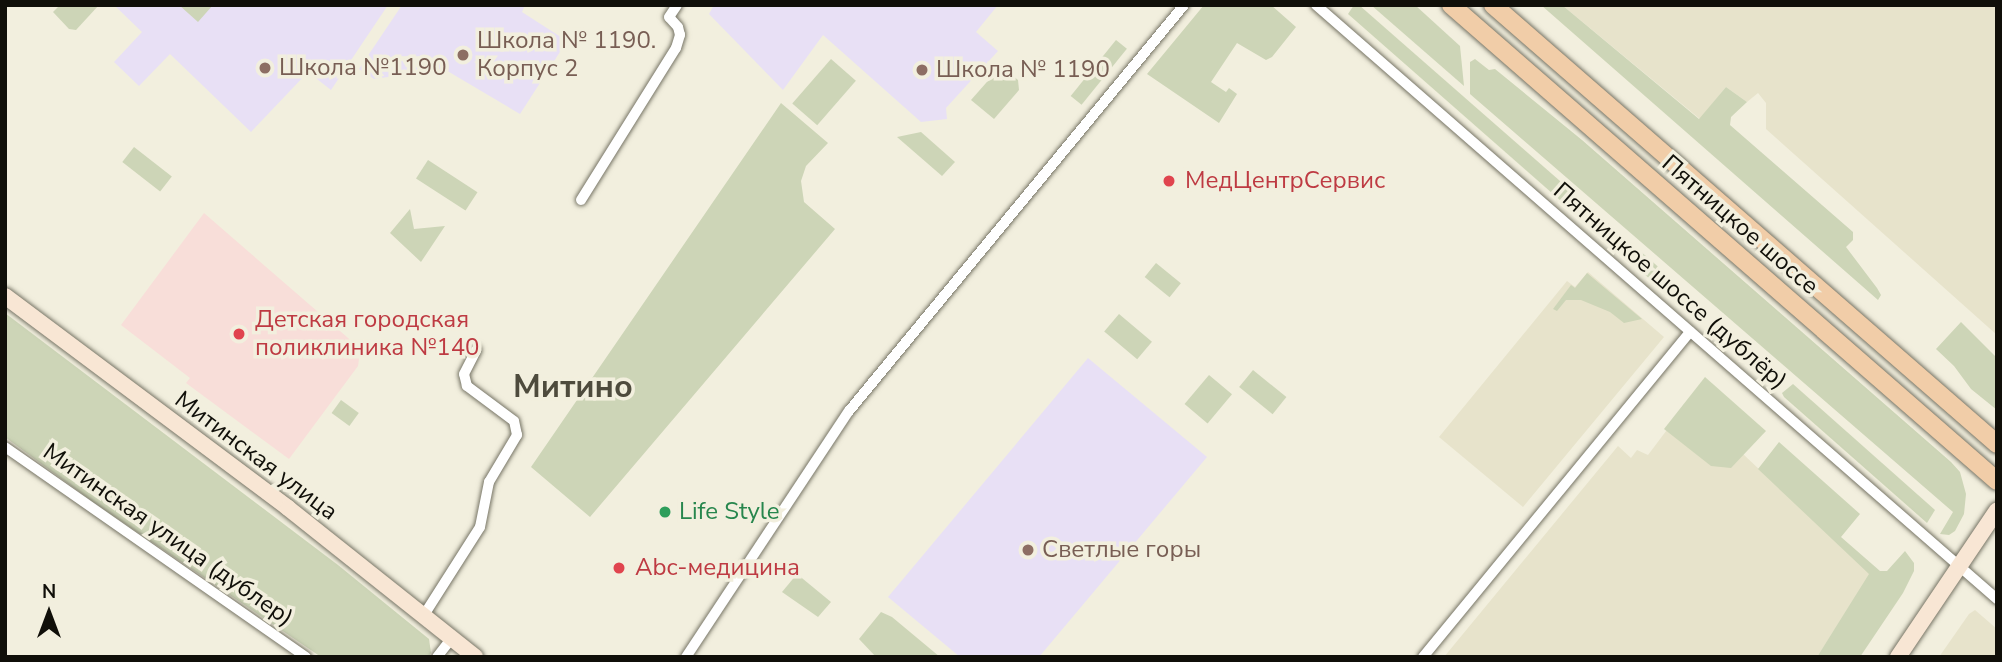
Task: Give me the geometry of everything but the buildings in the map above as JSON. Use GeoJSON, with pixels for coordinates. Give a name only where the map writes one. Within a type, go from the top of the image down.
{"type":"FeatureCollection","features":[{"type":"Feature","properties":{"kind":"main road","name":"Пятницкое шоссе"},"geometry":{"type":"LineString","coordinates":[[1451,5],[1997,481]]}},
{"type":"Feature","properties":{"kind":"main road","name":"Пятницкое шоссе"},"geometry":{"type":"LineString","coordinates":[[1493,5],[1997,444]]}},
{"type":"Feature","properties":{"kind":"main road","name":"Митинская улица"},"geometry":{"type":"LineString","coordinates":[[5,296],[288,508],[475,657]]}},
{"type":"Feature","properties":{"kind":"main road"},"geometry":{"type":"LineString","coordinates":[[1898,657],[1997,510]]}},
{"type":"Feature","properties":{"kind":"street"},"geometry":{"type":"LineString","coordinates":[[581,200],[676,47],[681,35],[669,17],[677,5]]}},
{"type":"Feature","properties":{"kind":"street"},"geometry":{"type":"LineString","coordinates":[[686,657],[857,400],[1184,5]]}},
{"type":"Feature","properties":{"kind":"street","name":"Пятницкое шоссе (дублёр)"},"geometry":{"type":"LineString","coordinates":[[1316,5],[1997,598]]}},
{"type":"Feature","properties":{"kind":"street"},"geometry":{"type":"LineString","coordinates":[[1423,657],[1690,332]]}},
{"type":"Feature","properties":{"kind":"street"},"geometry":{"type":"LineString","coordinates":[[424,615],[481,527],[489,482],[517,435],[514,421],[467,386],[464,374],[476,349]]}},
{"type":"Feature","properties":{"kind":"street","name":"Митинская улица (дублер)"},"geometry":{"type":"LineString","coordinates":[[5,447],[306,657]]}},
{"type":"Feature","properties":{"kind":"street"},"geometry":{"type":"LineString","coordinates":[[438,657],[452,638]]}},
{"type":"Feature","properties":{"kind":"shaded area","name":"Школа №1190"},"geometry":{"type":"Polygon","coordinates":[[[114,5],[388,5],[331,90],[308,72],[251,132],[170,54],[139,86],[114,62],[142,32],[114,5]]]}},
{"type":"Feature","properties":{"kind":"shaded area","name":"Школа № 1190. Корпус 2"},"geometry":{"type":"Polygon","coordinates":[[[402,5],[525,5],[522,12],[567,41],[520,114],[444,69],[374,79],[359,69],[402,5]]]}},
{"type":"Feature","properties":{"kind":"shaded area","name":"Школа № 1190"},"geometry":{"type":"Polygon","coordinates":[[[714,5],[998,5],[976,32],[998,51],[946,108],[947,119],[921,122],[823,35],[783,90],[709,14],[714,5]]]}},
{"type":"Feature","properties":{"kind":"shaded area"},"geometry":{"type":"Polygon","coordinates":[[[1562,5],[1997,5],[1997,335],[1766,129],[1766,103],[1758,93],[1747,102],[1726,87],[1700,119],[1562,5]]]}},
{"type":"Feature","properties":{"kind":"shaded area","name":"Детская городская поликлиника №140"},"geometry":{"type":"Polygon","coordinates":[[[204,213],[355,344],[360,352],[358,366],[289,459],[186,383],[190,378],[121,325],[204,213]]]}},
{"type":"Feature","properties":{"kind":"shaded area"},"geometry":{"type":"Polygon","coordinates":[[[1588,272],[1664,337],[1523,507],[1439,437],[1567,281],[1575,287],[1588,272]]]}},
{"type":"Feature","properties":{"kind":"shaded area","name":"Светлые горы"},"geometry":{"type":"Polygon","coordinates":[[[1088,358],[1207,457],[1039,657],[960,657],[888,597],[1088,358]]]}},
{"type":"Feature","properties":{"kind":"shaded area"},"geometry":{"type":"Polygon","coordinates":[[[1688,402],[1870,574],[1817,657],[1444,657],[1618,446],[1631,458],[1637,450],[1648,455],[1688,402]]]}},
{"type":"Feature","properties":{"kind":"shaded area"},"geometry":{"type":"Polygon","coordinates":[[[1975,610],[1997,629],[1997,657],[1939,657],[1969,614],[1975,610]]]}},
{"type":"Feature","properties":{"kind":"green space"},"geometry":{"type":"Polygon","coordinates":[[[60,5],[99,5],[76,30],[69,29],[53,12],[60,5]]]}},
{"type":"Feature","properties":{"kind":"green space"},"geometry":{"type":"Polygon","coordinates":[[[179,5],[213,5],[198,22],[179,5]]]}},
{"type":"Feature","properties":{"kind":"green space"},"geometry":{"type":"Polygon","coordinates":[[[1204,5],[1271,5],[1296,27],[1272,57],[1266,60],[1237,43],[1211,82],[1226,92],[1229,88],[1237,94],[1219,123],[1147,74],[1204,5]]]}},
{"type":"Feature","properties":{"kind":"green space"},"geometry":{"type":"Polygon","coordinates":[[[1354,5],[1359,5],[1671,278],[1667,294],[1348,14],[1354,5]]]}},
{"type":"Feature","properties":{"kind":"green space"},"geometry":{"type":"Polygon","coordinates":[[[1371,5],[1415,5],[1460,46],[1464,86],[1371,5]]]}},
{"type":"Feature","properties":{"kind":"green space"},"geometry":{"type":"Polygon","coordinates":[[[1541,5],[1562,5],[1699,119],[1726,87],[1747,102],[1731,117],[1730,125],[1853,232],[1853,240],[1846,247],[1877,288],[1881,295],[1878,300],[1541,5]]]}},
{"type":"Feature","properties":{"kind":"green space"},"geometry":{"type":"Polygon","coordinates":[[[1116,40],[1127,49],[1082,105],[1071,96],[1116,40]]]}},
{"type":"Feature","properties":{"kind":"green space"},"geometry":{"type":"Polygon","coordinates":[[[831,59],[856,81],[817,125],[792,104],[831,59]]]}},
{"type":"Feature","properties":{"kind":"green space"},"geometry":{"type":"Polygon","coordinates":[[[1475,59],[1489,70],[1495,69],[1582,140],[1951,462],[1960,472],[1966,494],[1964,514],[1955,531],[1949,535],[1940,534],[1953,512],[1470,94],[1470,62],[1475,59]]]}},
{"type":"Feature","properties":{"kind":"green space"},"geometry":{"type":"Polygon","coordinates":[[[1001,66],[1018,80],[1019,90],[994,119],[971,100],[1001,66]]]}},
{"type":"Feature","properties":{"kind":"green space"},"geometry":{"type":"Polygon","coordinates":[[[781,103],[828,143],[806,166],[801,181],[804,202],[835,229],[590,517],[531,467],[781,103]]]}},
{"type":"Feature","properties":{"kind":"green space"},"geometry":{"type":"Polygon","coordinates":[[[921,132],[955,162],[942,176],[897,137],[921,132]]]}},
{"type":"Feature","properties":{"kind":"green space"},"geometry":{"type":"Polygon","coordinates":[[[134,147],[172,177],[160,192],[122,162],[134,147]]]}},
{"type":"Feature","properties":{"kind":"green space"},"geometry":{"type":"Polygon","coordinates":[[[428,160],[477,192],[465,211],[416,178],[428,160]]]}},
{"type":"Feature","properties":{"kind":"green space"},"geometry":{"type":"Polygon","coordinates":[[[410,209],[414,229],[445,226],[421,262],[390,233],[410,209]]]}},
{"type":"Feature","properties":{"kind":"green space"},"geometry":{"type":"Polygon","coordinates":[[[1156,263],[1181,283],[1170,297],[1145,277],[1156,263]]]}},
{"type":"Feature","properties":{"kind":"green space"},"geometry":{"type":"Polygon","coordinates":[[[1587,273],[1642,319],[1624,323],[1610,312],[1581,300],[1566,300],[1557,311],[1553,309],[1571,285],[1575,288],[1587,273]]]}},
{"type":"Feature","properties":{"kind":"green space"},"geometry":{"type":"Polygon","coordinates":[[[5,313],[338,565],[429,639],[431,653],[428,657],[321,657],[93,502],[5,437],[5,313]]]}},
{"type":"Feature","properties":{"kind":"green space"},"geometry":{"type":"Polygon","coordinates":[[[1119,314],[1152,342],[1137,359],[1104,332],[1119,314]]]}},
{"type":"Feature","properties":{"kind":"green space"},"geometry":{"type":"Polygon","coordinates":[[[1961,322],[1997,358],[1997,410],[1971,389],[1954,366],[1936,349],[1961,322]]]}},
{"type":"Feature","properties":{"kind":"green space"},"geometry":{"type":"Polygon","coordinates":[[[1253,370],[1286,397],[1273,414],[1239,387],[1253,370]]]}},
{"type":"Feature","properties":{"kind":"green space"},"geometry":{"type":"Polygon","coordinates":[[[1209,375],[1232,394],[1208,423],[1185,404],[1209,375]]]}},
{"type":"Feature","properties":{"kind":"green space"},"geometry":{"type":"Polygon","coordinates":[[[1705,377],[1766,431],[1731,468],[1711,466],[1664,429],[1705,377]]]}},
{"type":"Feature","properties":{"kind":"green space"},"geometry":{"type":"Polygon","coordinates":[[[1793,384],[1935,510],[1927,523],[1784,397],[1782,393],[1793,384]]]}},
{"type":"Feature","properties":{"kind":"green space"},"geometry":{"type":"Polygon","coordinates":[[[341,400],[359,413],[349,426],[332,413],[341,400]]]}},
{"type":"Feature","properties":{"kind":"green space"},"geometry":{"type":"Polygon","coordinates":[[[1779,442],[1860,514],[1841,537],[1880,571],[1887,571],[1905,551],[1914,563],[1914,571],[1903,593],[1860,657],[1817,657],[1869,574],[1758,469],[1779,442]]]}},
{"type":"Feature","properties":{"kind":"green space"},"geometry":{"type":"Polygon","coordinates":[[[797,574],[831,602],[818,617],[782,592],[797,574]]]}},
{"type":"Feature","properties":{"kind":"green space"},"geometry":{"type":"Polygon","coordinates":[[[881,612],[892,617],[940,657],[876,657],[859,639],[881,612]]]}},
{"type":"Feature","properties":{"kind":"place","name":"Школа № 1190. Корпус 2"},"geometry":{"type":"Point","coordinates":[463,55]}},
{"type":"Feature","properties":{"kind":"place","name":"Школа №1190"},"geometry":{"type":"Point","coordinates":[265,68]}},
{"type":"Feature","properties":{"kind":"place","name":"Школа № 1190"},"geometry":{"type":"Point","coordinates":[922,70]}},
{"type":"Feature","properties":{"kind":"place","name":"МедЦентрСервис"},"geometry":{"type":"Point","coordinates":[1169,181]}},
{"type":"Feature","properties":{"kind":"place","name":"Детская городская поликлиника №140"},"geometry":{"type":"Point","coordinates":[239,334]}},
{"type":"Feature","properties":{"kind":"place","name":"Life Style"},"geometry":{"type":"Point","coordinates":[665,512]}},
{"type":"Feature","properties":{"kind":"place","name":"Светлые горы"},"geometry":{"type":"Point","coordinates":[1028,550]}},
{"type":"Feature","properties":{"kind":"place","name":"Abc-медицина"},"geometry":{"type":"Point","coordinates":[619,568]}},
{"type":"Feature","properties":{"kind":"district","name":"Митино"},"geometry":{"type":"Point","coordinates":[573,387]}}]}
